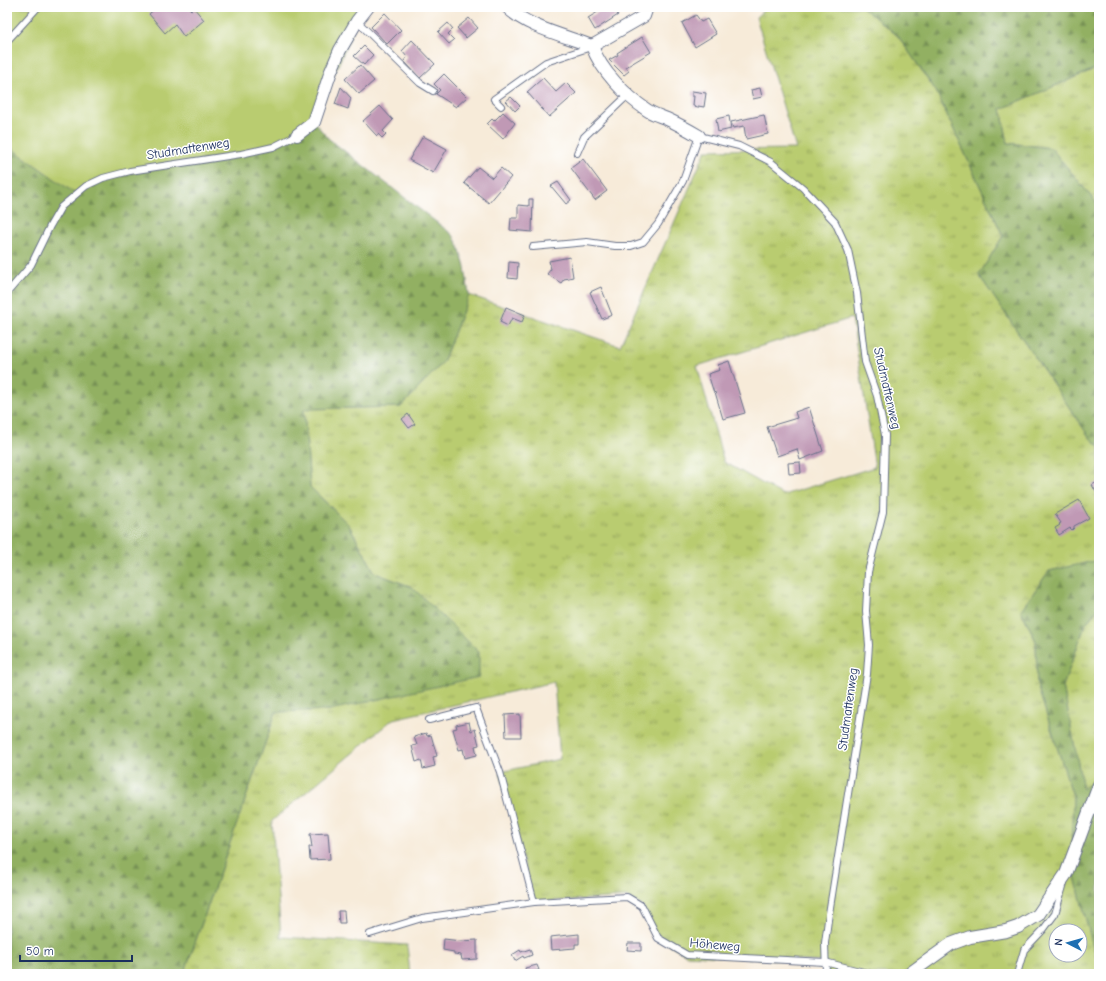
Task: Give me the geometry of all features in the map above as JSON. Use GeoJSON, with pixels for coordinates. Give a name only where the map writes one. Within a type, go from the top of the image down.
{"type":"FeatureCollection","features":[{"type":"Feature","properties":{"kind":"street","name":"Studmattenweg"},"geometry":{"type":"LineString","coordinates":[[297,134],[314,122],[331,71],[340,50],[357,21],[368,7]]}},
{"type":"Feature","properties":{"kind":"street"},"geometry":{"type":"LineString","coordinates":[[507,7],[514,14],[528,22],[592,46],[644,16],[647,7]]}},
{"type":"Feature","properties":{"kind":"street","name":"Studmattenweg"},"geometry":{"type":"LineString","coordinates":[[592,46],[596,56],[606,71],[628,95],[648,110],[699,136]]}},
{"type":"Feature","properties":{"kind":"street"},"geometry":{"type":"LineString","coordinates":[[909,974],[951,944],[970,937],[1018,927],[1038,915],[1066,874],[1099,785]]}},
{"type":"Feature","properties":{"kind":"lane"},"geometry":{"type":"LineString","coordinates":[[7,41],[38,7]]}},
{"type":"Feature","properties":{"kind":"lane"},"geometry":{"type":"LineString","coordinates":[[357,21],[420,83],[433,91]]}},
{"type":"Feature","properties":{"kind":"lane"},"geometry":{"type":"LineString","coordinates":[[501,106],[494,99],[546,62],[592,46]]}},
{"type":"Feature","properties":{"kind":"lane"},"geometry":{"type":"LineString","coordinates":[[577,153],[584,137],[628,95]]}},
{"type":"Feature","properties":{"kind":"lane","name":"Studmattenweg"},"geometry":{"type":"LineString","coordinates":[[7,293],[31,265],[61,207],[86,186],[103,178],[130,171],[241,154],[273,147],[297,134]]}},
{"type":"Feature","properties":{"kind":"lane"},"geometry":{"type":"LineString","coordinates":[[533,247],[587,242],[631,246],[643,242],[658,224],[683,181],[699,136]]}},
{"type":"Feature","properties":{"kind":"lane","name":"Studmattenweg"},"geometry":{"type":"LineString","coordinates":[[699,136],[739,146],[771,162],[803,188],[835,222],[848,250],[857,293],[865,362],[877,396],[885,435],[883,512],[868,572],[866,611],[869,644],[867,674],[828,920],[825,943],[826,974]]}},
{"type":"Feature","properties":{"kind":"lane"},"geometry":{"type":"LineString","coordinates":[[429,720],[476,708],[500,772],[534,902]]}},
{"type":"Feature","properties":{"kind":"lane"},"geometry":{"type":"LineString","coordinates":[[1017,974],[1024,950],[1043,930],[1055,914],[1066,874]]}},
{"type":"Feature","properties":{"kind":"lane","name":"Höheweg"},"geometry":{"type":"LineString","coordinates":[[370,934],[422,918],[534,902],[627,897],[642,906],[658,938],[687,954],[825,962],[871,974]]}},
{"type":"Feature","properties":{"kind":"green space"},"geometry":{"type":"Polygon","coordinates":[[[7,7],[368,7],[357,21],[314,122],[273,147],[103,178],[76,194],[7,145],[7,7]]]}},
{"type":"Feature","properties":{"kind":"green space"},"geometry":{"type":"Polygon","coordinates":[[[767,7],[862,7],[898,36],[936,91],[1003,236],[979,275],[1090,438],[1099,446],[1099,560],[1049,571],[1021,610],[1036,641],[1037,685],[1073,796],[1071,861],[1087,923],[1048,923],[1048,963],[1088,963],[1088,927],[1099,962],[1099,974],[826,974],[825,962],[687,955],[658,938],[642,906],[627,897],[534,902],[500,772],[560,759],[554,682],[393,719],[272,821],[281,937],[407,945],[410,974],[184,974],[276,712],[330,710],[412,587],[375,573],[349,525],[310,487],[304,409],[401,407],[443,362],[469,295],[620,346],[706,150],[796,149],[756,17],[767,7]],[[852,318],[697,366],[724,462],[783,495],[875,467],[852,318]]]}},
{"type":"Feature","properties":{"kind":"green space"},"geometry":{"type":"Polygon","coordinates":[[[862,7],[1099,7],[1099,67],[1001,109],[1008,143],[1051,148],[1099,206],[1099,446],[1090,438],[979,275],[1003,236],[936,91],[898,36],[862,7]]]}},
{"type":"Feature","properties":{"kind":"green space"},"geometry":{"type":"Polygon","coordinates":[[[1099,67],[1099,206],[1051,148],[1008,143],[1001,109],[1099,67]]]}},
{"type":"Feature","properties":{"kind":"green space"},"geometry":{"type":"Polygon","coordinates":[[[314,122],[329,139],[453,235],[459,247],[465,267],[469,295],[443,362],[401,407],[304,409],[310,487],[349,525],[375,573],[412,587],[479,652],[479,677],[330,710],[276,712],[184,974],[7,974],[7,286],[9,282],[7,279],[7,145],[76,194],[86,186],[314,122]]]}},
{"type":"Feature","properties":{"kind":"green space"},"geometry":{"type":"Polygon","coordinates":[[[1099,560],[1099,608],[1086,623],[1063,686],[1083,789],[1099,777],[1099,962],[1093,947],[1071,861],[1073,796],[1037,685],[1036,641],[1021,610],[1049,571],[1099,560]]]}},
{"type":"Feature","properties":{"kind":"green space"},"geometry":{"type":"Polygon","coordinates":[[[1099,608],[1099,777],[1083,790],[1063,686],[1086,623],[1099,608]]]}},
{"type":"Feature","properties":{"kind":"building"},"geometry":{"type":"Polygon","coordinates":[[[157,7],[188,7],[191,10],[194,8],[204,20],[184,37],[175,24],[165,33],[149,14],[157,7]]]}},
{"type":"Feature","properties":{"kind":"building"},"geometry":{"type":"Polygon","coordinates":[[[606,7],[613,7],[618,15],[595,30],[588,18],[606,7]]]}},
{"type":"Feature","properties":{"kind":"building"},"geometry":{"type":"Polygon","coordinates":[[[385,13],[401,30],[387,44],[371,27],[385,13]]]}},
{"type":"Feature","properties":{"kind":"building"},"geometry":{"type":"Polygon","coordinates":[[[696,15],[701,22],[707,19],[716,34],[695,47],[682,23],[696,15]]]}},
{"type":"Feature","properties":{"kind":"building"},"geometry":{"type":"Polygon","coordinates":[[[469,18],[478,28],[466,38],[457,28],[469,18]]]}},
{"type":"Feature","properties":{"kind":"building"},"geometry":{"type":"Polygon","coordinates":[[[448,23],[453,29],[448,34],[454,40],[449,44],[438,32],[448,23]]]}},
{"type":"Feature","properties":{"kind":"building"},"geometry":{"type":"Polygon","coordinates":[[[642,37],[651,52],[626,67],[629,71],[624,75],[609,60],[642,37]]]}},
{"type":"Feature","properties":{"kind":"building"},"geometry":{"type":"Polygon","coordinates":[[[412,40],[435,64],[420,78],[404,61],[407,57],[402,51],[412,40]]]}},
{"type":"Feature","properties":{"kind":"building"},"geometry":{"type":"Polygon","coordinates":[[[364,46],[373,55],[364,65],[354,56],[364,46]]]}},
{"type":"Feature","properties":{"kind":"building"},"geometry":{"type":"Polygon","coordinates":[[[360,65],[374,81],[359,94],[345,79],[360,65]]]}},
{"type":"Feature","properties":{"kind":"building"},"geometry":{"type":"Polygon","coordinates":[[[444,74],[467,97],[456,107],[436,94],[440,90],[434,84],[444,74]]]}},
{"type":"Feature","properties":{"kind":"building"},"geometry":{"type":"Polygon","coordinates":[[[543,78],[556,92],[566,83],[576,93],[549,117],[527,92],[543,78]]]}},
{"type":"Feature","properties":{"kind":"building"},"geometry":{"type":"Polygon","coordinates":[[[341,87],[351,98],[348,109],[335,104],[341,87]]]}},
{"type":"Feature","properties":{"kind":"building"},"geometry":{"type":"Polygon","coordinates":[[[760,88],[762,97],[753,99],[751,90],[760,88]]]}},
{"type":"Feature","properties":{"kind":"building"},"geometry":{"type":"Polygon","coordinates":[[[692,91],[706,93],[704,107],[694,107],[694,96],[692,96],[692,91]]]}},
{"type":"Feature","properties":{"kind":"building"},"geometry":{"type":"Polygon","coordinates":[[[511,97],[520,106],[515,111],[506,101],[511,97]]]}},
{"type":"Feature","properties":{"kind":"building"},"geometry":{"type":"Polygon","coordinates":[[[380,106],[393,120],[383,131],[386,134],[382,138],[378,134],[377,136],[363,121],[380,106]]]}},
{"type":"Feature","properties":{"kind":"building"},"geometry":{"type":"Polygon","coordinates":[[[503,112],[515,123],[503,139],[487,124],[492,119],[494,121],[503,112]]]}},
{"type":"Feature","properties":{"kind":"building"},"geometry":{"type":"Polygon","coordinates":[[[764,115],[768,134],[746,139],[744,126],[733,128],[731,122],[764,115]]]}},
{"type":"Feature","properties":{"kind":"building"},"geometry":{"type":"Polygon","coordinates":[[[729,116],[731,129],[718,132],[716,119],[729,116]]]}},
{"type":"Feature","properties":{"kind":"building"},"geometry":{"type":"Polygon","coordinates":[[[423,136],[447,149],[433,173],[409,160],[423,136]]]}},
{"type":"Feature","properties":{"kind":"building"},"geometry":{"type":"Polygon","coordinates":[[[583,159],[607,191],[595,200],[571,168],[583,159]]]}},
{"type":"Feature","properties":{"kind":"building"},"geometry":{"type":"Polygon","coordinates":[[[478,167],[492,178],[501,168],[511,177],[489,203],[464,183],[478,167]]]}},
{"type":"Feature","properties":{"kind":"building"},"geometry":{"type":"Polygon","coordinates":[[[558,182],[571,200],[566,204],[551,186],[558,182]]]}},
{"type":"Feature","properties":{"kind":"building"},"geometry":{"type":"Polygon","coordinates":[[[529,199],[533,199],[532,232],[510,230],[511,218],[518,218],[518,205],[529,206],[529,199]]]}},
{"type":"Feature","properties":{"kind":"building"},"geometry":{"type":"Polygon","coordinates":[[[570,257],[573,277],[564,279],[561,283],[547,274],[551,269],[549,261],[570,257]]]}},
{"type":"Feature","properties":{"kind":"building"},"geometry":{"type":"Polygon","coordinates":[[[509,262],[518,263],[517,279],[508,278],[509,262]]]}},
{"type":"Feature","properties":{"kind":"building"},"geometry":{"type":"Polygon","coordinates":[[[601,287],[612,315],[602,319],[590,292],[601,287]]]}},
{"type":"Feature","properties":{"kind":"building"},"geometry":{"type":"Polygon","coordinates":[[[506,307],[525,315],[522,322],[512,318],[508,326],[500,322],[506,307]]]}},
{"type":"Feature","properties":{"kind":"building"},"geometry":{"type":"Polygon","coordinates":[[[729,361],[745,413],[723,419],[708,374],[720,370],[718,365],[729,361]]]}},
{"type":"Feature","properties":{"kind":"building"},"geometry":{"type":"Polygon","coordinates":[[[809,407],[823,451],[800,460],[797,449],[777,456],[767,427],[797,418],[795,412],[809,407]]]}},
{"type":"Feature","properties":{"kind":"building"},"geometry":{"type":"Polygon","coordinates":[[[408,414],[415,424],[409,428],[402,419],[408,414]]]}},
{"type":"Feature","properties":{"kind":"building"},"geometry":{"type":"Polygon","coordinates":[[[800,462],[801,473],[789,474],[788,463],[800,462]]]}},
{"type":"Feature","properties":{"kind":"building"},"geometry":{"type":"Polygon","coordinates":[[[1099,481],[1099,491],[1096,492],[1092,485],[1099,481]]]}},
{"type":"Feature","properties":{"kind":"building"},"geometry":{"type":"Polygon","coordinates":[[[1079,500],[1089,518],[1074,526],[1072,530],[1070,528],[1059,535],[1055,528],[1061,523],[1055,514],[1079,500]]]}},
{"type":"Feature","properties":{"kind":"building"},"geometry":{"type":"Polygon","coordinates":[[[520,714],[521,737],[506,737],[505,715],[520,714]]]}},
{"type":"Feature","properties":{"kind":"building"},"geometry":{"type":"Polygon","coordinates":[[[469,722],[471,731],[475,729],[479,745],[475,746],[477,755],[465,758],[463,749],[459,750],[453,729],[457,728],[456,725],[469,722]]]}},
{"type":"Feature","properties":{"kind":"building"},"geometry":{"type":"Polygon","coordinates":[[[426,733],[427,736],[431,735],[437,756],[433,757],[435,766],[423,769],[421,760],[416,762],[412,746],[417,745],[414,737],[426,733]]]}},
{"type":"Feature","properties":{"kind":"building"},"geometry":{"type":"Polygon","coordinates":[[[328,833],[330,859],[310,860],[309,847],[312,847],[310,834],[328,833]]]}},
{"type":"Feature","properties":{"kind":"building"},"geometry":{"type":"Polygon","coordinates":[[[338,911],[344,911],[345,923],[339,923],[338,911]]]}},
{"type":"Feature","properties":{"kind":"building"},"geometry":{"type":"Polygon","coordinates":[[[579,934],[579,944],[575,944],[575,948],[551,950],[550,937],[579,934]]]}},
{"type":"Feature","properties":{"kind":"building"},"geometry":{"type":"Polygon","coordinates":[[[444,939],[461,941],[477,940],[477,959],[462,960],[461,955],[443,950],[444,939]]]}},
{"type":"Feature","properties":{"kind":"building"},"geometry":{"type":"Polygon","coordinates":[[[628,943],[641,943],[641,951],[627,950],[628,943]]]}},
{"type":"Feature","properties":{"kind":"building"},"geometry":{"type":"Polygon","coordinates":[[[530,949],[532,955],[524,958],[523,956],[515,961],[512,955],[520,950],[521,952],[530,949]]]}},
{"type":"Feature","properties":{"kind":"building"},"geometry":{"type":"Polygon","coordinates":[[[537,965],[539,970],[527,974],[525,968],[537,965]]]}}]}
